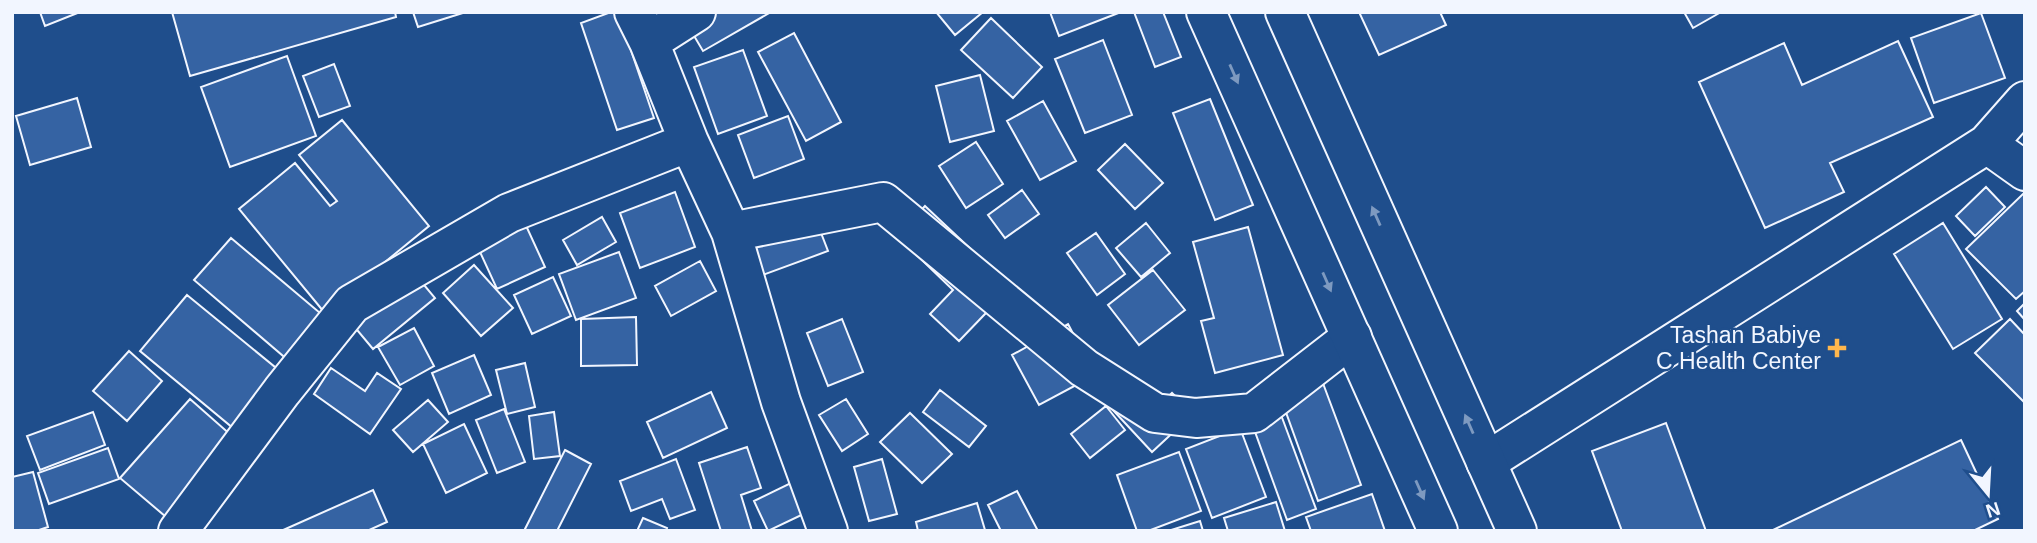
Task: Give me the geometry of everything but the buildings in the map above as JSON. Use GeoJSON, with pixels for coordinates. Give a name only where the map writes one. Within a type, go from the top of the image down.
{"type":"FeatureCollection","features":[{"type":"Feature","properties":{"kind":"street"},"geometry":{"type":"LineString","coordinates":[[696,12],[642,27],[689,142],[731,232],[781,402],[828,531]]}},
{"type":"Feature","properties":{"kind":"street"},"geometry":{"type":"LineString","coordinates":[[1206,12],[1438,531]]}},
{"type":"Feature","properties":{"kind":"street"},"geometry":{"type":"LineString","coordinates":[[1285,12],[1517,531]]}},
{"type":"Feature","properties":{"kind":"street"},"geometry":{"type":"LineString","coordinates":[[1486,462],[1987,144],[2025,102]]}},
{"type":"Feature","properties":{"kind":"street"},"geometry":{"type":"LineString","coordinates":[[178,531],[282,391],[352,304],[509,213],[689,142]]}},
{"type":"Feature","properties":{"kind":"street"},"geometry":{"type":"LineString","coordinates":[[1987,144],[2025,171]]}},
{"type":"Feature","properties":{"kind":"street"},"geometry":{"type":"LineString","coordinates":[[731,232],[883,202],[1084,368],[1155,413],[1196,418],[1254,413],[1352,337]]}},
{"type":"Feature","properties":{"kind":"place","name":"Tashan Babiye C Health Center"},"geometry":{"type":"Point","coordinates":[1837,348]}}]}
